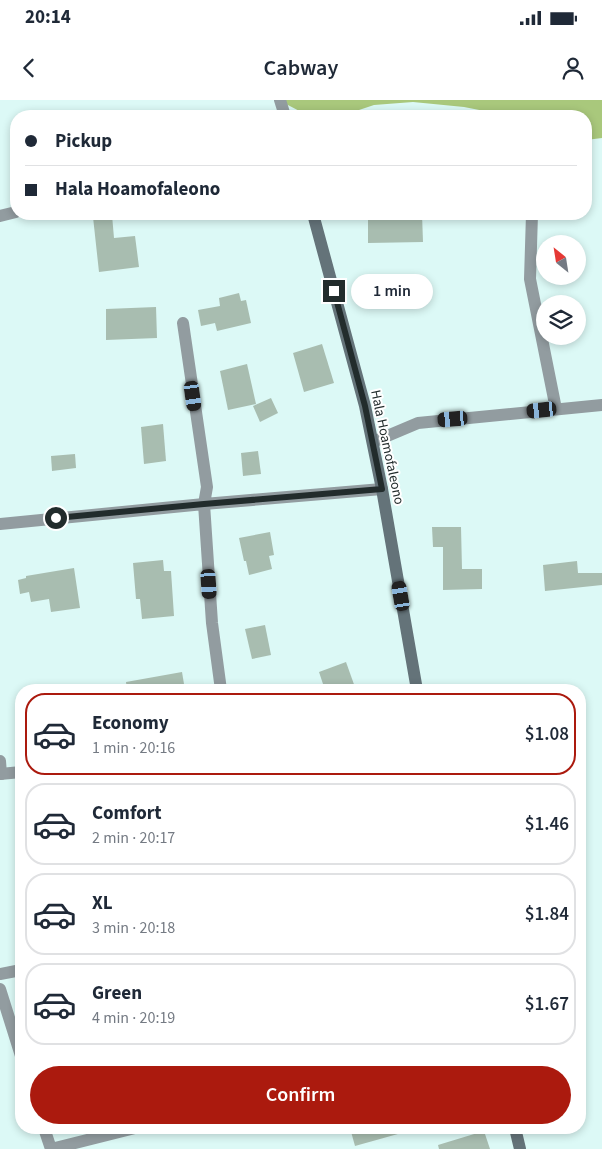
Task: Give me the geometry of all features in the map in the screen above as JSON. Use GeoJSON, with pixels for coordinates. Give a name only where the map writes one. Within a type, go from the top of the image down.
{"type":"FeatureCollection","features":[{"type":"Feature","properties":{"kind":"street","name":"Hala Hoamofaleono"},"geometry":{"type":"LineString","coordinates":[[315,220],[373,442],[416,684]]}},
{"type":"Feature","properties":{"kind":"street"},"geometry":{"type":"LineString","coordinates":[[532,220],[530,279],[556,409]]}},
{"type":"Feature","properties":{"kind":"street"},"geometry":{"type":"LineString","coordinates":[[183,323],[207,487],[204,504],[212,623],[220,684]]}},
{"type":"Feature","properties":{"kind":"street"},"geometry":{"type":"LineString","coordinates":[[373,442],[418,422],[602,405]]}},
{"type":"Feature","properties":{"kind":"street"},"geometry":{"type":"LineString","coordinates":[[0,524],[382,489]]}},
{"type":"Feature","properties":{"kind":"street"},"geometry":{"type":"LineString","coordinates":[[0,770],[15,771]]}},
{"type":"Feature","properties":{"kind":"street"},"geometry":{"type":"LineString","coordinates":[[0,974],[15,971]]}},
{"type":"Feature","properties":{"kind":"street"},"geometry":{"type":"LineString","coordinates":[[0,989],[15,1037]]}},
{"type":"Feature","properties":{"kind":"street"},"geometry":{"type":"LineString","coordinates":[[46,1134],[51,1149],[111,1134]]}},
{"type":"Feature","properties":{"kind":"street"},"geometry":{"type":"LineString","coordinates":[[516,1134],[520,1149]]}},
{"type":"Feature","properties":{"kind":"green space"},"geometry":{"type":"Polygon","coordinates":[[[284,100],[602,100],[602,138],[592,139],[592,110],[479,110],[413,102],[374,105],[359,110],[297,110],[286,104],[284,100]]]}},
{"type":"Feature","properties":{"kind":"building"},"geometry":{"type":"Polygon","coordinates":[[[93,220],[112,220],[114,238],[135,236],[139,267],[99,272],[93,220]]]}},
{"type":"Feature","properties":{"kind":"building"},"geometry":{"type":"Polygon","coordinates":[[[368,220],[422,220],[423,242],[368,243],[368,220]]]}},
{"type":"Feature","properties":{"kind":"building"},"geometry":{"type":"Polygon","coordinates":[[[239,293],[241,301],[246,300],[251,323],[217,331],[215,323],[201,326],[198,310],[220,306],[219,298],[239,293]]]}},
{"type":"Feature","properties":{"kind":"building"},"geometry":{"type":"Polygon","coordinates":[[[156,307],[157,338],[106,340],[106,309],[156,307]]]}},
{"type":"Feature","properties":{"kind":"building"},"geometry":{"type":"Polygon","coordinates":[[[322,344],[334,383],[304,392],[293,353],[322,344]]]}},
{"type":"Feature","properties":{"kind":"building"},"geometry":{"type":"Polygon","coordinates":[[[247,364],[256,404],[228,410],[220,371],[247,364]]]}},
{"type":"Feature","properties":{"kind":"building"},"geometry":{"type":"Polygon","coordinates":[[[271,398],[278,413],[260,422],[253,406],[271,398]]]}},
{"type":"Feature","properties":{"kind":"building"},"geometry":{"type":"Polygon","coordinates":[[[163,424],[166,461],[144,464],[141,427],[163,424]]]}},
{"type":"Feature","properties":{"kind":"building"},"geometry":{"type":"Polygon","coordinates":[[[258,451],[261,474],[243,476],[241,453],[258,451]]]}},
{"type":"Feature","properties":{"kind":"building"},"geometry":{"type":"Polygon","coordinates":[[[75,454],[76,468],[52,471],[51,456],[75,454]]]}},
{"type":"Feature","properties":{"kind":"building"},"geometry":{"type":"Polygon","coordinates":[[[432,527],[461,527],[462,569],[482,569],[482,589],[443,590],[443,547],[433,547],[432,527]]]}},
{"type":"Feature","properties":{"kind":"building"},"geometry":{"type":"Polygon","coordinates":[[[270,532],[274,555],[269,556],[272,569],[249,575],[239,538],[270,532]]]}},
{"type":"Feature","properties":{"kind":"building"},"geometry":{"type":"Polygon","coordinates":[[[163,560],[164,571],[171,571],[174,616],[142,619],[140,599],[136,599],[133,563],[163,560]]]}},
{"type":"Feature","properties":{"kind":"building"},"geometry":{"type":"Polygon","coordinates":[[[577,561],[578,573],[602,573],[602,585],[545,591],[543,565],[577,561]]]}},
{"type":"Feature","properties":{"kind":"building"},"geometry":{"type":"Polygon","coordinates":[[[74,568],[80,608],[51,612],[49,599],[31,602],[29,592],[20,594],[18,580],[26,578],[26,576],[74,568]]]}},
{"type":"Feature","properties":{"kind":"building"},"geometry":{"type":"Polygon","coordinates":[[[265,625],[271,655],[252,659],[245,629],[265,625]]]}},
{"type":"Feature","properties":{"kind":"building"},"geometry":{"type":"Polygon","coordinates":[[[346,662],[354,684],[323,684],[319,672],[346,662]]]}},
{"type":"Feature","properties":{"kind":"building"},"geometry":{"type":"Polygon","coordinates":[[[182,672],[184,684],[126,684],[126,682],[182,672]]]}},
{"type":"Feature","properties":{"kind":"building"},"geometry":{"type":"Polygon","coordinates":[[[352,1134],[398,1134],[355,1146],[352,1134]]]}},
{"type":"Feature","properties":{"kind":"building"},"geometry":{"type":"Polygon","coordinates":[[[474,1134],[485,1134],[490,1149],[439,1149],[438,1145],[474,1134]]]}},
{"type":"Feature","properties":{"kind":"route"},"geometry":{"type":"LineString","coordinates":[[56,518],[382,489],[365,406],[334,291]]}}]}
